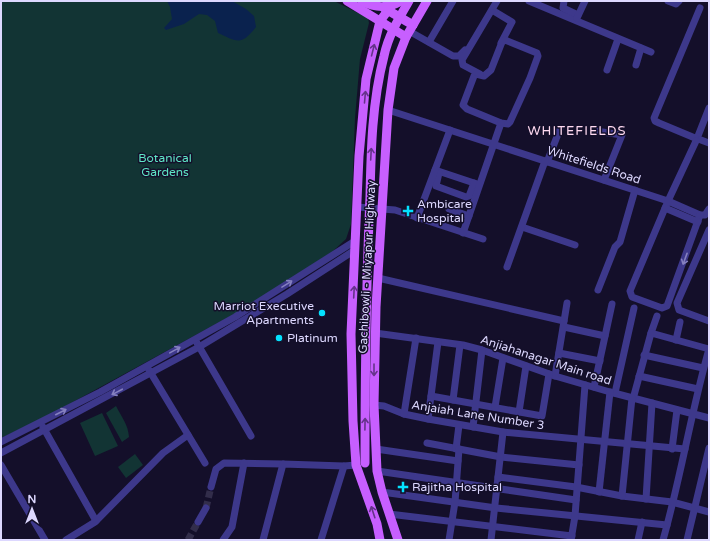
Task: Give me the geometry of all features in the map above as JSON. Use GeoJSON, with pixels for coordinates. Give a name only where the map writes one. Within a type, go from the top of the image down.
{"type":"FeatureCollection","features":[{"type":"Feature","properties":{"kind":"main road"},"geometry":{"type":"LineString","coordinates":[[347,1],[380,21],[409,31]]}},
{"type":"Feature","properties":{"kind":"main road"},"geometry":{"type":"LineString","coordinates":[[362,1],[379,7],[395,5],[401,1]]}},
{"type":"Feature","properties":{"kind":"main road"},"geometry":{"type":"LineString","coordinates":[[372,1],[388,11],[409,31]]}},
{"type":"Feature","properties":{"kind":"main road","name":"Gachibowli - Miyapur Highway"},"geometry":{"type":"LineString","coordinates":[[360,464],[353,421],[351,334],[359,156],[366,79],[380,21],[395,1]]}},
{"type":"Feature","properties":{"kind":"main road"},"geometry":{"type":"LineString","coordinates":[[380,540],[360,464],[371,153],[375,104],[384,56],[389,39],[409,1]]}},
{"type":"Feature","properties":{"kind":"main road","name":"Gachibowli - Miyapur Highway"},"geometry":{"type":"LineString","coordinates":[[398,540],[382,492],[377,471],[374,405],[375,333],[388,110],[394,68],[409,31],[427,1]]}},
{"type":"Feature","properties":{"kind":"street"},"geometry":{"type":"LineString","coordinates":[[429,42],[453,1]]}},
{"type":"Feature","properties":{"kind":"street"},"geometry":{"type":"LineString","coordinates":[[409,31],[453,56],[461,55],[488,10],[490,6],[489,1]]}},
{"type":"Feature","properties":{"kind":"street"},"geometry":{"type":"LineString","coordinates":[[492,10],[512,23],[484,71],[480,74],[463,65],[462,60],[497,1]]}},
{"type":"Feature","properties":{"kind":"street"},"geometry":{"type":"LineString","coordinates":[[529,1],[575,17],[618,39],[651,52]]}},
{"type":"Feature","properties":{"kind":"street"},"geometry":{"type":"LineString","coordinates":[[564,1],[563,8],[575,17]]}},
{"type":"Feature","properties":{"kind":"street"},"geometry":{"type":"LineString","coordinates":[[575,17],[585,1]]}},
{"type":"Feature","properties":{"kind":"street"},"geometry":{"type":"LineString","coordinates":[[668,1],[676,4],[679,1]]}},
{"type":"Feature","properties":{"kind":"street"},"geometry":{"type":"LineString","coordinates":[[700,8],[654,118],[659,124],[709,143]]}},
{"type":"Feature","properties":{"kind":"street"},"geometry":{"type":"LineString","coordinates":[[607,70],[618,39]]}},
{"type":"Feature","properties":{"kind":"street"},"geometry":{"type":"LineString","coordinates":[[505,40],[537,53],[538,56],[530,78],[510,122],[508,124],[501,123],[467,109],[463,105],[474,76],[476,74],[484,76],[489,72],[502,42],[505,40]]}},
{"type":"Feature","properties":{"kind":"street"},"geometry":{"type":"LineString","coordinates":[[636,65],[641,48]]}},
{"type":"Feature","properties":{"kind":"street"},"geometry":{"type":"LineString","coordinates":[[698,222],[665,208],[697,139],[709,108]]}},
{"type":"Feature","properties":{"kind":"street","name":"Whitefields Road"},"geometry":{"type":"LineString","coordinates":[[388,110],[707,213],[698,222],[668,306],[662,308],[632,297],[630,291],[665,208]]}},
{"type":"Feature","properties":{"kind":"street"},"geometry":{"type":"LineString","coordinates":[[463,233],[467,214],[477,184],[501,123]]}},
{"type":"Feature","properties":{"kind":"street"},"geometry":{"type":"LineString","coordinates":[[507,267],[546,162],[560,129]]}},
{"type":"Feature","properties":{"kind":"street"},"geometry":{"type":"LineString","coordinates":[[417,218],[429,185],[437,171],[450,130]]}},
{"type":"Feature","properties":{"kind":"street"},"geometry":{"type":"LineString","coordinates":[[596,131],[622,135],[604,180]]}},
{"type":"Feature","properties":{"kind":"street"},"geometry":{"type":"LineString","coordinates":[[437,171],[477,184]]}},
{"type":"Feature","properties":{"kind":"street"},"geometry":{"type":"LineString","coordinates":[[437,171],[436,186],[466,197],[469,196],[477,184]]}},
{"type":"Feature","properties":{"kind":"street"},"geometry":{"type":"LineString","coordinates":[[429,185],[472,200]]}},
{"type":"Feature","properties":{"kind":"street"},"geometry":{"type":"LineString","coordinates":[[598,290],[615,248],[620,242],[635,190]]}},
{"type":"Feature","properties":{"kind":"street"},"geometry":{"type":"LineString","coordinates":[[357,207],[382,208],[483,240]]}},
{"type":"Feature","properties":{"kind":"street"},"geometry":{"type":"LineString","coordinates":[[449,209],[467,214]]}},
{"type":"Feature","properties":{"kind":"street"},"geometry":{"type":"LineString","coordinates":[[522,227],[575,245]]}},
{"type":"Feature","properties":{"kind":"street"},"geometry":{"type":"LineString","coordinates":[[709,230],[677,303],[679,310],[709,321]]}},
{"type":"Feature","properties":{"kind":"street"},"geometry":{"type":"LineString","coordinates":[[1,442],[147,366],[237,316],[355,246]]}},
{"type":"Feature","properties":{"kind":"street"},"geometry":{"type":"LineString","coordinates":[[1,453],[199,347],[287,294],[355,246]]}},
{"type":"Feature","properties":{"kind":"street"},"geometry":{"type":"LineString","coordinates":[[378,278],[564,324],[605,336]]}},
{"type":"Feature","properties":{"kind":"street"},"geometry":{"type":"LineString","coordinates":[[431,396],[542,416],[559,353],[567,304]]}},
{"type":"Feature","properties":{"kind":"street"},"geometry":{"type":"LineString","coordinates":[[594,388],[612,304]]}},
{"type":"Feature","properties":{"kind":"street"},"geometry":{"type":"LineString","coordinates":[[599,492],[604,443],[612,393],[634,308]]}},
{"type":"Feature","properties":{"kind":"street"},"geometry":{"type":"LineString","coordinates":[[622,496],[632,398],[657,316]]}},
{"type":"Feature","properties":{"kind":"street"},"geometry":{"type":"LineString","coordinates":[[676,340],[680,322]]}},
{"type":"Feature","properties":{"kind":"street","name":"Anjiahanagar Main road"},"geometry":{"type":"LineString","coordinates":[[375,333],[416,338],[482,350],[594,388],[709,418]]}},
{"type":"Feature","properties":{"kind":"street"},"geometry":{"type":"LineString","coordinates":[[651,333],[709,349],[705,372],[698,389],[663,540]]}},
{"type":"Feature","properties":{"kind":"street"},"geometry":{"type":"LineString","coordinates":[[404,414],[416,338]]}},
{"type":"Feature","properties":{"kind":"street"},"geometry":{"type":"LineString","coordinates":[[195,339],[251,436]]}},
{"type":"Feature","properties":{"kind":"street"},"geometry":{"type":"LineString","coordinates":[[428,419],[438,342]]}},
{"type":"Feature","properties":{"kind":"street"},"geometry":{"type":"LineString","coordinates":[[454,400],[460,345]]}},
{"type":"Feature","properties":{"kind":"street"},"geometry":{"type":"LineString","coordinates":[[473,427],[482,350]]}},
{"type":"Feature","properties":{"kind":"street"},"geometry":{"type":"LineString","coordinates":[[559,353],[600,361]]}},
{"type":"Feature","properties":{"kind":"street"},"geometry":{"type":"LineString","coordinates":[[644,355],[705,372]]}},
{"type":"Feature","properties":{"kind":"street"},"geometry":{"type":"LineString","coordinates":[[495,407],[503,358]]}},
{"type":"Feature","properties":{"kind":"street"},"geometry":{"type":"LineString","coordinates":[[147,366],[205,463]]}},
{"type":"Feature","properties":{"kind":"street"},"geometry":{"type":"LineString","coordinates":[[519,412],[526,366]]}},
{"type":"Feature","properties":{"kind":"street"},"geometry":{"type":"LineString","coordinates":[[639,376],[698,389]]}},
{"type":"Feature","properties":{"kind":"street"},"geometry":{"type":"LineString","coordinates":[[389,514],[493,526],[571,538],[575,516],[576,487],[585,385]]}},
{"type":"Feature","properties":{"kind":"street"},"geometry":{"type":"LineString","coordinates":[[646,499],[648,446],[652,403]]}},
{"type":"Feature","properties":{"kind":"street","name":"Anjaiah Lane Number 3"},"geometry":{"type":"LineString","coordinates":[[374,405],[394,409],[404,414],[503,432],[604,443],[685,449]]}},
{"type":"Feature","properties":{"kind":"street"},"geometry":{"type":"LineString","coordinates":[[672,449],[677,410]]}},
{"type":"Feature","properties":{"kind":"street"},"geometry":{"type":"LineString","coordinates":[[41,422],[96,521]]}},
{"type":"Feature","properties":{"kind":"street"},"geometry":{"type":"LineString","coordinates":[[449,540],[455,502],[459,425]]}},
{"type":"Feature","properties":{"kind":"street"},"geometry":{"type":"LineString","coordinates":[[491,540],[496,508],[503,432]]}},
{"type":"Feature","properties":{"kind":"street"},"geometry":{"type":"LineString","coordinates":[[66,540],[96,521],[163,453],[188,435]]}},
{"type":"Feature","properties":{"kind":"street"},"geometry":{"type":"LineString","coordinates":[[427,443],[501,457],[579,465]]}},
{"type":"Feature","properties":{"kind":"street"},"geometry":{"type":"LineString","coordinates":[[687,540],[709,448]]}},
{"type":"Feature","properties":{"kind":"street"},"geometry":{"type":"LineString","coordinates":[[376,449],[458,461]]}},
{"type":"Feature","properties":{"kind":"street"},"geometry":{"type":"LineString","coordinates":[[211,486],[214,474],[220,465],[229,462],[344,466],[360,464]]}},
{"type":"Feature","properties":{"kind":"street"},"geometry":{"type":"LineString","coordinates":[[225,539],[232,527],[244,463]]}},
{"type":"Feature","properties":{"kind":"street"},"geometry":{"type":"LineString","coordinates":[[263,540],[283,464]]}},
{"type":"Feature","properties":{"kind":"street"},"geometry":{"type":"LineString","coordinates":[[1,465],[45,540]]}},
{"type":"Feature","properties":{"kind":"street"},"geometry":{"type":"LineString","coordinates":[[321,540],[344,466]]}},
{"type":"Feature","properties":{"kind":"street"},"geometry":{"type":"LineString","coordinates":[[377,471],[456,482],[497,490],[576,500]]}},
{"type":"Feature","properties":{"kind":"street"},"geometry":{"type":"LineString","coordinates":[[498,477],[672,502],[709,512]]}},
{"type":"Feature","properties":{"kind":"street"},"geometry":{"type":"LineString","coordinates":[[382,492],[496,508],[667,525]]}},
{"type":"Feature","properties":{"kind":"street"},"geometry":{"type":"LineString","coordinates":[[198,522],[206,508]]}},
{"type":"Feature","properties":{"kind":"street"},"geometry":{"type":"LineString","coordinates":[[638,540],[642,522]]}},
{"type":"Feature","properties":{"kind":"green space","name":"Botanical Gardens"},"geometry":{"type":"Polygon","coordinates":[[[1,1],[334,1],[368,18],[369,23],[360,59],[355,118],[351,224],[346,239],[332,252],[236,313],[40,420],[1,438],[1,1]]]}},
{"type":"Feature","properties":{"kind":"green space"},"geometry":{"type":"Polygon","coordinates":[[[116,406],[126,425],[129,437],[122,442],[106,413],[116,406]]]}},
{"type":"Feature","properties":{"kind":"green space"},"geometry":{"type":"Polygon","coordinates":[[[102,413],[118,446],[95,456],[80,423],[102,413]]]}},
{"type":"Feature","properties":{"kind":"green space"},"geometry":{"type":"Polygon","coordinates":[[[135,454],[143,465],[126,478],[118,467],[135,454]]]}},
{"type":"Feature","properties":{"kind":"water"},"geometry":{"type":"Polygon","coordinates":[[[167,1],[232,1],[246,9],[254,16],[256,27],[243,40],[230,39],[218,33],[215,21],[207,15],[199,14],[184,24],[166,30],[164,28],[172,19],[170,7],[167,1]]]}},
{"type":"Feature","properties":{"kind":"tunnel"},"geometry":{"type":"LineString","coordinates":[[206,508],[211,487]]}},
{"type":"Feature","properties":{"kind":"tunnel"},"geometry":{"type":"LineString","coordinates":[[188,540],[198,522]]}},
{"type":"Feature","properties":{"kind":"place","name":"Ambicare Hospital"},"geometry":{"type":"Point","coordinates":[408,211]}},
{"type":"Feature","properties":{"kind":"place","name":"Marriot Executive Apartments"},"geometry":{"type":"Point","coordinates":[322,313]}},
{"type":"Feature","properties":{"kind":"place","name":"Platinum"},"geometry":{"type":"Point","coordinates":[279,338]}},
{"type":"Feature","properties":{"kind":"place","name":"Rajitha Hospital"},"geometry":{"type":"Point","coordinates":[403,487]}},
{"type":"Feature","properties":{"kind":"district","name":"WHITEFIELDS"},"geometry":{"type":"Point","coordinates":[577,131]}}]}
